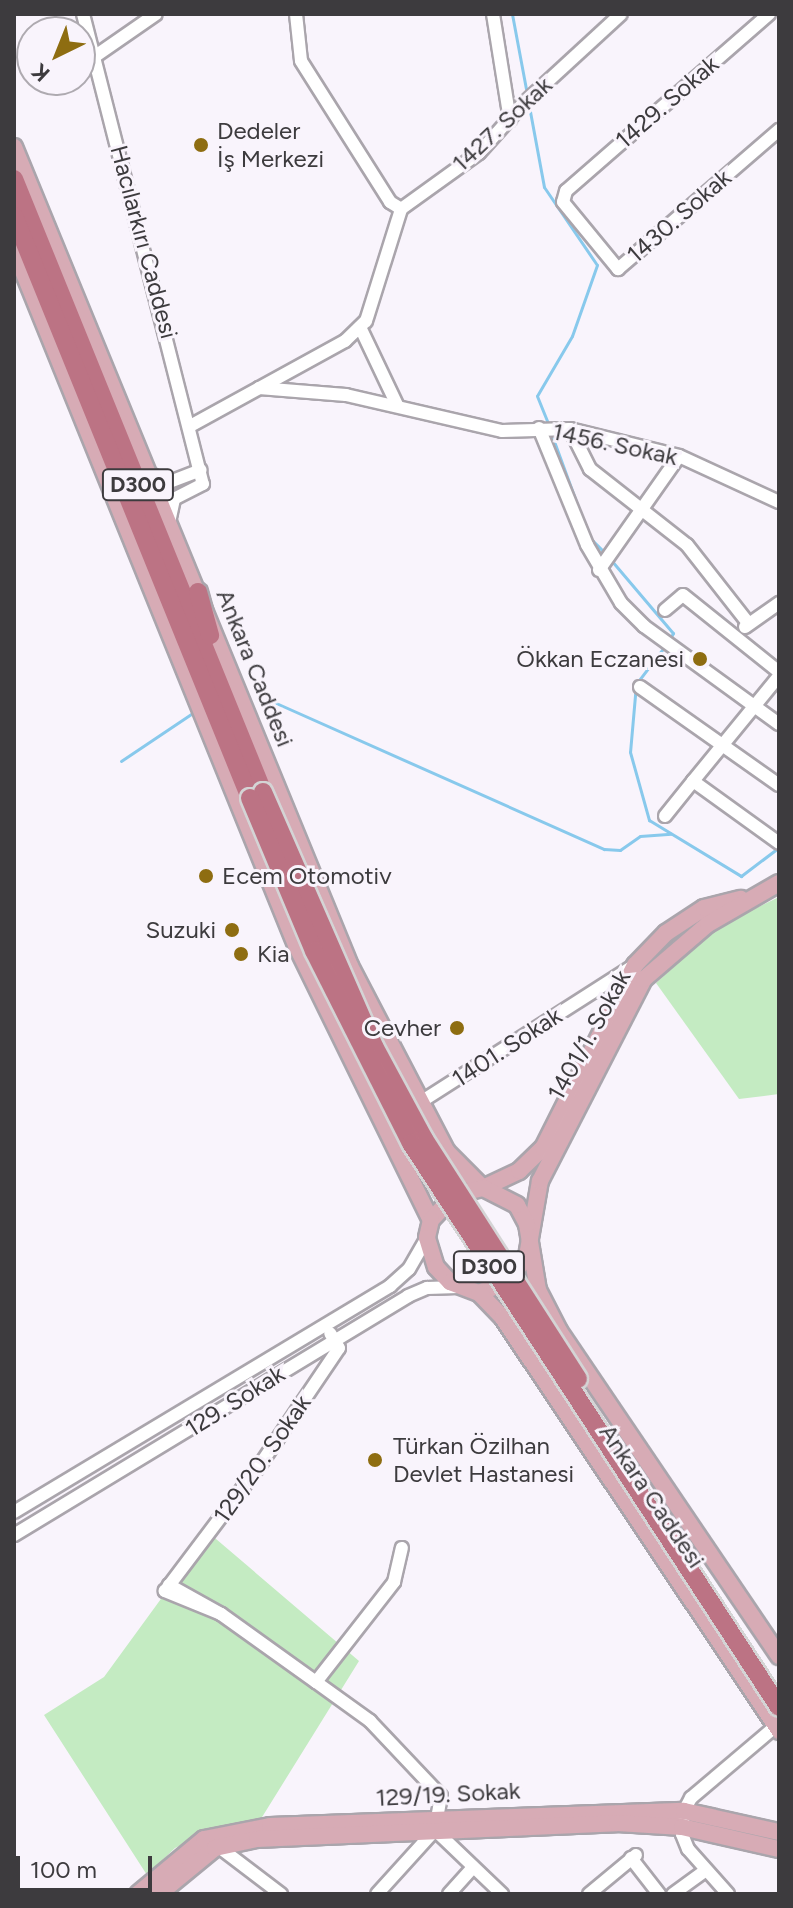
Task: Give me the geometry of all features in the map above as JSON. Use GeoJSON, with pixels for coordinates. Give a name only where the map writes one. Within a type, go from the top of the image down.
{"type":"FeatureCollection","features":[{"type":"Feature","properties":{"kind":"highway","name":"Ankara Caddesi"},"geometry":{"type":"LineString","coordinates":[[14,179],[237,726],[257,795],[314,951],[411,1143],[779,1707]]}},
{"type":"Feature","properties":{"kind":"highway","name":"Ankara Caddesi"},"geometry":{"type":"LineString","coordinates":[[14,216],[193,660],[327,946],[424,1139],[779,1686]]}},
{"type":"Feature","properties":{"kind":"highway"},"geometry":{"type":"LineString","coordinates":[[14,231],[42,285]]}},
{"type":"Feature","properties":{"kind":"highway"},"geometry":{"type":"LineString","coordinates":[[198,592],[237,726]]}},
{"type":"Feature","properties":{"kind":"highway"},"geometry":{"type":"LineString","coordinates":[[193,660],[215,746]]}},
{"type":"Feature","properties":{"kind":"main road","name":"Ankara Caddesi"},"geometry":{"type":"LineString","coordinates":[[14,147],[350,966],[419,1103],[447,1152],[483,1188],[517,1205],[527,1224],[538,1290],[559,1331],[779,1656]]}},
{"type":"Feature","properties":{"kind":"main road"},"geometry":{"type":"LineString","coordinates":[[14,249],[296,945],[431,1220]]}},
{"type":"Feature","properties":{"kind":"main road","name":"1401/1. Sokak"},"geometry":{"type":"LineString","coordinates":[[529,1245],[540,1181],[644,979],[678,946],[779,883]]}},
{"type":"Feature","properties":{"kind":"main road","name":"1401/1. Sokak"},"geometry":{"type":"LineString","coordinates":[[483,1188],[519,1171],[543,1148],[635,965],[666,933],[704,908],[758,895]]}},
{"type":"Feature","properties":{"kind":"main road"},"geometry":{"type":"LineString","coordinates":[[427,1238],[431,1220],[456,1194],[483,1188]]}},
{"type":"Feature","properties":{"kind":"main road","name":"Ankara Caddesi"},"geometry":{"type":"LineString","coordinates":[[427,1238],[436,1267],[462,1287],[479,1293],[503,1318],[778,1728]]}},
{"type":"Feature","properties":{"kind":"main road"},"geometry":{"type":"LineString","coordinates":[[479,1293],[519,1271],[529,1245]]}},
{"type":"Feature","properties":{"kind":"main road","name":"129/19. Sokak"},"geometry":{"type":"LineString","coordinates":[[683,1819],[779,1849]]}},
{"type":"Feature","properties":{"kind":"main road","name":"129/19. Sokak"},"geometry":{"type":"LineString","coordinates":[[138,1894],[212,1835],[270,1826],[595,1823],[683,1819],[779,1832]]}},
{"type":"Feature","properties":{"kind":"main road","name":"129/19. Sokak"},"geometry":{"type":"LineString","coordinates":[[165,1892],[219,1847],[257,1839],[437,1824]]}},
{"type":"Feature","properties":{"kind":"street"},"geometry":{"type":"LineString","coordinates":[[96,56],[156,14]]}},
{"type":"Feature","properties":{"kind":"street"},"geometry":{"type":"LineString","coordinates":[[192,425],[360,327],[378,294],[387,247],[401,209],[390,202],[301,61],[296,14]]}},
{"type":"Feature","properties":{"kind":"street"},"geometry":{"type":"LineString","coordinates":[[493,14],[510,120]]}},
{"type":"Feature","properties":{"kind":"street","name":"1427. Sokak"},"geometry":{"type":"LineString","coordinates":[[401,209],[479,153],[621,14]]}},
{"type":"Feature","properties":{"kind":"street","name":"1429. Sokak"},"geometry":{"type":"LineString","coordinates":[[566,191],[769,14]]}},
{"type":"Feature","properties":{"kind":"street","name":"Hacılarkırı Caddesi"},"geometry":{"type":"LineString","coordinates":[[96,65],[192,425],[201,470],[203,484],[174,499],[168,510],[170,529]]}},
{"type":"Feature","properties":{"kind":"street","name":"1430. Sokak"},"geometry":{"type":"LineString","coordinates":[[566,191],[563,202],[618,269],[779,130]]}},
{"type":"Feature","properties":{"kind":"street"},"geometry":{"type":"LineString","coordinates":[[360,327],[397,405]]}},
{"type":"Feature","properties":{"kind":"street","name":"1456. Sokak"},"geometry":{"type":"LineString","coordinates":[[259,388],[397,405],[502,431],[570,429],[679,456],[779,502]]}},
{"type":"Feature","properties":{"kind":"street"},"geometry":{"type":"LineString","coordinates":[[539,428],[599,570],[644,626],[779,724]]}},
{"type":"Feature","properties":{"kind":"street"},"geometry":{"type":"LineString","coordinates":[[570,429],[590,469],[687,545],[749,624]]}},
{"type":"Feature","properties":{"kind":"street"},"geometry":{"type":"LineString","coordinates":[[599,570],[679,456]]}},
{"type":"Feature","properties":{"kind":"street"},"geometry":{"type":"LineString","coordinates":[[145,470],[167,483],[201,470]]}},
{"type":"Feature","properties":{"kind":"street"},"geometry":{"type":"LineString","coordinates":[[665,610],[683,595],[779,674],[665,816]]}},
{"type":"Feature","properties":{"kind":"street"},"geometry":{"type":"LineString","coordinates":[[738,640],[749,624],[779,603]]}},
{"type":"Feature","properties":{"kind":"street"},"geometry":{"type":"LineString","coordinates":[[640,687],[779,785]]}},
{"type":"Feature","properties":{"kind":"street"},"geometry":{"type":"LineString","coordinates":[[693,781],[779,843]]}},
{"type":"Feature","properties":{"kind":"street","name":"1401. Sokak"},"geometry":{"type":"LineString","coordinates":[[419,1103],[635,965]]}},
{"type":"Feature","properties":{"kind":"street","name":"129. Sokak"},"geometry":{"type":"LineString","coordinates":[[14,1512],[401,1278],[427,1238]]}},
{"type":"Feature","properties":{"kind":"street","name":"129. Sokak"},"geometry":{"type":"LineString","coordinates":[[14,1535],[335,1340],[427,1288],[462,1287]]}},
{"type":"Feature","properties":{"kind":"street"},"geometry":{"type":"LineString","coordinates":[[323,1324],[335,1340]]}},
{"type":"Feature","properties":{"kind":"street","name":"129/20. Sokak"},"geometry":{"type":"LineString","coordinates":[[316,1682],[221,1614],[167,1588],[260,1465],[339,1348],[335,1340]]}},
{"type":"Feature","properties":{"kind":"street"},"geometry":{"type":"LineString","coordinates":[[377,1894],[437,1824],[441,1796],[409,1758],[352,1705],[316,1682],[394,1582],[402,1548]]}},
{"type":"Feature","properties":{"kind":"street"},"geometry":{"type":"LineString","coordinates":[[728,1894],[688,1849],[683,1819],[691,1798],[778,1728]]}},
{"type":"Feature","properties":{"kind":"street"},"geometry":{"type":"LineString","coordinates":[[437,1824],[473,1867],[502,1894]]}},
{"type":"Feature","properties":{"kind":"street"},"geometry":{"type":"LineString","coordinates":[[219,1847],[281,1894]]}},
{"type":"Feature","properties":{"kind":"street"},"geometry":{"type":"LineString","coordinates":[[589,1894],[634,1856],[659,1894]]}},
{"type":"Feature","properties":{"kind":"street"},"geometry":{"type":"LineString","coordinates":[[449,1894],[473,1867]]}},
{"type":"Feature","properties":{"kind":"street"},"geometry":{"type":"LineString","coordinates":[[673,1894],[705,1871]]}},
{"type":"Feature","properties":{"kind":"green space"},"geometry":{"type":"Polygon","coordinates":[[[779,897],[779,1094],[739,1099],[656,983],[719,926],[779,897]]]}},
{"type":"Feature","properties":{"kind":"green space"},"geometry":{"type":"Polygon","coordinates":[[[209,1533],[359,1661],[259,1822],[220,1827],[175,1848],[147,1875],[44,1715],[104,1677],[209,1533]]]}},
{"type":"Feature","properties":{"kind":"waterway"},"geometry":{"type":"LineString","coordinates":[[512,14],[526,89]]}},
{"type":"Feature","properties":{"kind":"waterway"},"geometry":{"type":"LineString","coordinates":[[529,106],[544,187],[597,265],[572,336],[537,396],[547,421]]}},
{"type":"Feature","properties":{"kind":"waterway"},"geometry":{"type":"LineString","coordinates":[[551,433],[584,523]]}},
{"type":"Feature","properties":{"kind":"waterway"},"geometry":{"type":"LineString","coordinates":[[590,538],[605,553]]}},
{"type":"Feature","properties":{"kind":"waterway"},"geometry":{"type":"LineString","coordinates":[[611,560],[673,633],[670,639]]}},
{"type":"Feature","properties":{"kind":"waterway"},"geometry":{"type":"LineString","coordinates":[[665,646],[636,684],[630,752],[649,820],[741,876],[778,848]]}},
{"type":"Feature","properties":{"kind":"waterway"},"geometry":{"type":"LineString","coordinates":[[267,699],[604,849],[620,850],[640,836],[671,834]]}},
{"type":"Feature","properties":{"kind":"waterway"},"geometry":{"type":"LineString","coordinates":[[121,761],[194,712]]}},
{"type":"Feature","properties":{"kind":"place","name":"Dedeler İş Merkezi"},"geometry":{"type":"Point","coordinates":[201,145]}},
{"type":"Feature","properties":{"kind":"place","name":"Ökkan Eczanesi"},"geometry":{"type":"Point","coordinates":[700,659]}},
{"type":"Feature","properties":{"kind":"place","name":"Ecem Otomotiv"},"geometry":{"type":"Point","coordinates":[206,876]}},
{"type":"Feature","properties":{"kind":"place","name":"Suzuki"},"geometry":{"type":"Point","coordinates":[232,930]}},
{"type":"Feature","properties":{"kind":"place","name":"Kia"},"geometry":{"type":"Point","coordinates":[241,954]}},
{"type":"Feature","properties":{"kind":"place","name":"Cevher"},"geometry":{"type":"Point","coordinates":[457,1028]}},
{"type":"Feature","properties":{"kind":"place","name":"Türkan Özilhan Devlet Hastanesi"},"geometry":{"type":"Point","coordinates":[375,1460]}}]}
